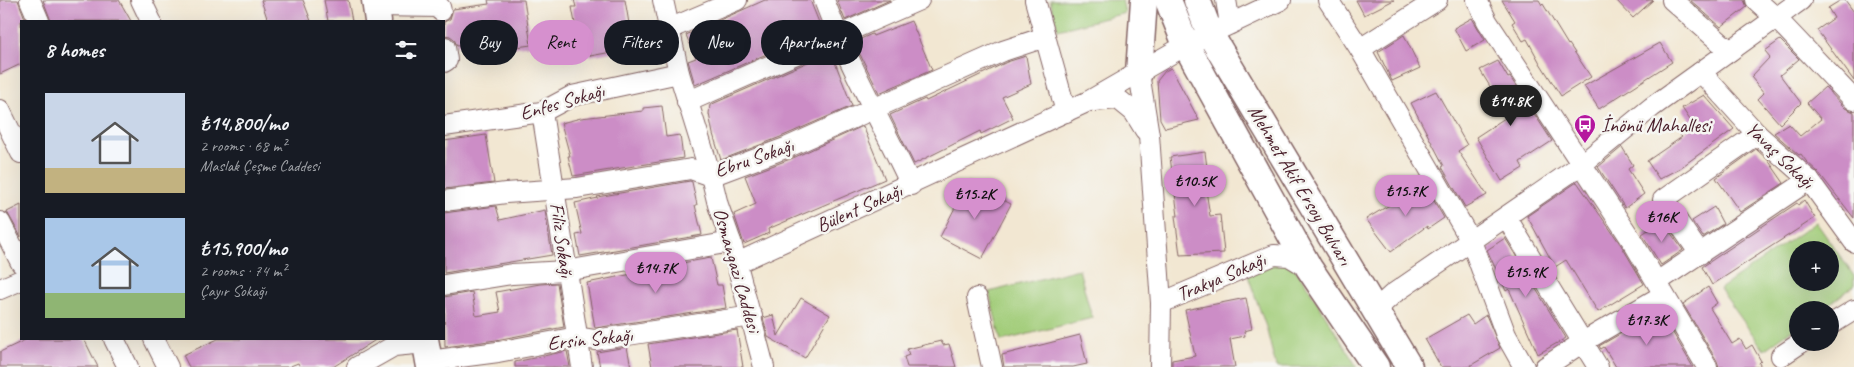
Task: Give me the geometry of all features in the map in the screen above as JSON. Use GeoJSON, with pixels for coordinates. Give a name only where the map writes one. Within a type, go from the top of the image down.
{"type":"FeatureCollection","features":[{"type":"Feature","properties":{"kind":"main road"},"geometry":{"type":"LineString","coordinates":[[1138,73],[1144,0]]}},
{"type":"Feature","properties":{"kind":"main road","name":"Mehmet Akif Ersoy Bulvarı"},"geometry":{"type":"LineString","coordinates":[[1168,0],[1186,46],[1309,268],[1376,367]]}},
{"type":"Feature","properties":{"kind":"main road","name":"Mehmet Akif Ersoy Bulvarı"},"geometry":{"type":"LineString","coordinates":[[1198,0],[1220,29],[1379,318],[1409,367]]}},
{"type":"Feature","properties":{"kind":"street"},"geometry":{"type":"LineString","coordinates":[[30,0],[39,20]]}},
{"type":"Feature","properties":{"kind":"street"},"geometry":{"type":"LineString","coordinates":[[141,0],[151,20]]}},
{"type":"Feature","properties":{"kind":"street","name":"Osmangazi Caddesi"},"geometry":{"type":"LineString","coordinates":[[663,0],[667,20]]}},
{"type":"Feature","properties":{"kind":"street"},"geometry":{"type":"LineString","coordinates":[[679,25],[737,0]]}},
{"type":"Feature","properties":{"kind":"street"},"geometry":{"type":"LineString","coordinates":[[824,0],[832,20]]}},
{"type":"Feature","properties":{"kind":"street"},"geometry":{"type":"LineString","coordinates":[[863,25],[919,0]]}},
{"type":"Feature","properties":{"kind":"street"},"geometry":{"type":"LineString","coordinates":[[1035,0],[1066,112]]}},
{"type":"Feature","properties":{"kind":"street"},"geometry":{"type":"LineString","coordinates":[[1220,29],[1226,0]]}},
{"type":"Feature","properties":{"kind":"street","name":"Bülent Sokağı"},"geometry":{"type":"LineString","coordinates":[[737,263],[1089,101],[1186,46],[1281,0]]}},
{"type":"Feature","properties":{"kind":"street"},"geometry":{"type":"LineString","coordinates":[[1328,0],[1360,49],[1471,240],[1506,335],[1524,367]]}},
{"type":"Feature","properties":{"kind":"street"},"geometry":{"type":"LineString","coordinates":[[1360,49],[1437,0]]}},
{"type":"Feature","properties":{"kind":"street"},"geometry":{"type":"LineString","coordinates":[[1477,0],[1487,21],[1581,164],[1707,367]]}},
{"type":"Feature","properties":{"kind":"street"},"geometry":{"type":"LineString","coordinates":[[1672,0],[1730,51]]}},
{"type":"Feature","properties":{"kind":"street"},"geometry":{"type":"LineString","coordinates":[[1756,0],[1776,18],[1854,100]]}},
{"type":"Feature","properties":{"kind":"street"},"geometry":{"type":"LineString","coordinates":[[1379,318],[1384,301],[1581,164],[1652,107],[1801,0]]}},
{"type":"Feature","properties":{"kind":"street"},"geometry":{"type":"LineString","coordinates":[[371,10],[440,7],[441,11]]}},
{"type":"Feature","properties":{"kind":"street","name":"Ebru Sokağı"},"geometry":{"type":"LineString","coordinates":[[445,201],[577,188],[691,169],[711,176],[788,147],[1003,51],[1045,37]]}},
{"type":"Feature","properties":{"kind":"street","name":"Osmangazi Caddesi"},"geometry":{"type":"LineString","coordinates":[[677,65],[718,205],[731,242],[764,367]]}},
{"type":"Feature","properties":{"kind":"street"},"geometry":{"type":"LineString","coordinates":[[687,102],[772,65]]}},
{"type":"Feature","properties":{"kind":"street"},"geometry":{"type":"LineString","coordinates":[[852,65],[910,185]]}},
{"type":"Feature","properties":{"kind":"street","name":"Yavaş Sokağı"},"geometry":{"type":"LineString","coordinates":[[1701,72],[1756,134],[1809,180],[1847,218],[1854,242]]}},
{"type":"Feature","properties":{"kind":"street","name":"Enfes Sokağı"},"geometry":{"type":"LineString","coordinates":[[445,126],[542,112],[572,96],[679,73]]}},
{"type":"Feature","properties":{"kind":"street"},"geometry":{"type":"LineString","coordinates":[[1138,73],[1149,135],[1161,303],[1160,367]]}},
{"type":"Feature","properties":{"kind":"street"},"geometry":{"type":"LineString","coordinates":[[1089,101],[1118,98],[1134,112],[1149,135]]}},
{"type":"Feature","properties":{"kind":"street"},"geometry":{"type":"LineString","coordinates":[[0,110],[20,151]]}},
{"type":"Feature","properties":{"kind":"street","name":"Filiz Sokağı"},"geometry":{"type":"LineString","coordinates":[[542,112],[582,367]]}},
{"type":"Feature","properties":{"kind":"street"},"geometry":{"type":"LineString","coordinates":[[1700,254],[1662,200],[1756,134]]}},
{"type":"Feature","properties":{"kind":"street"},"geometry":{"type":"LineString","coordinates":[[1545,367],[1660,289],[1700,254],[1809,180]]}},
{"type":"Feature","properties":{"kind":"street"},"geometry":{"type":"LineString","coordinates":[[1506,217],[1598,367]]}},
{"type":"Feature","properties":{"kind":"street"},"geometry":{"type":"LineString","coordinates":[[0,222],[20,261]]}},
{"type":"Feature","properties":{"kind":"street"},"geometry":{"type":"LineString","coordinates":[[445,285],[512,274],[566,271],[731,242]]}},
{"type":"Feature","properties":{"kind":"street","name":"Trakya Sokağı"},"geometry":{"type":"LineString","coordinates":[[1161,303],[1274,255],[1289,256],[1309,268]]}},
{"type":"Feature","properties":{"kind":"street"},"geometry":{"type":"LineString","coordinates":[[0,289],[20,280]]}},
{"type":"Feature","properties":{"kind":"street"},"geometry":{"type":"LineString","coordinates":[[977,298],[992,367]]}},
{"type":"Feature","properties":{"kind":"street"},"geometry":{"type":"LineString","coordinates":[[1839,319],[1854,310]]}},
{"type":"Feature","properties":{"kind":"street","name":"Ersin Sokağı"},"geometry":{"type":"LineString","coordinates":[[357,367],[394,346],[428,352],[498,352],[577,337],[595,340],[752,316]]}},
{"type":"Feature","properties":{"kind":"street"},"geometry":{"type":"LineString","coordinates":[[114,340],[128,367]]}},
{"type":"Feature","properties":{"kind":"street"},"geometry":{"type":"LineString","coordinates":[[154,340],[168,367]]}},
{"type":"Feature","properties":{"kind":"street"},"geometry":{"type":"LineString","coordinates":[[1781,356],[1789,351]]}},
{"type":"Feature","properties":{"kind":"green space"},"geometry":{"type":"Polygon","coordinates":[[[1050,0],[1122,0],[1125,13],[1058,30],[1050,0]]]}},
{"type":"Feature","properties":{"kind":"green space"},"geometry":{"type":"Polygon","coordinates":[[[1816,222],[1829,241],[1789,241],[1789,291],[1839,291],[1839,255],[1854,276],[1854,286],[1833,301],[1789,301],[1789,332],[1764,350],[1720,289],[1816,222]]]}},
{"type":"Feature","properties":{"kind":"green space"},"geometry":{"type":"Polygon","coordinates":[[[1287,258],[1306,284],[1357,367],[1276,367],[1266,327],[1248,276],[1287,258]]]}},
{"type":"Feature","properties":{"kind":"green space"},"geometry":{"type":"Polygon","coordinates":[[[1079,269],[1092,318],[1001,341],[989,292],[1079,269]]]}},
{"type":"Feature","properties":{"kind":"building"},"geometry":{"type":"Polygon","coordinates":[[[0,0],[18,0],[26,20],[20,20],[20,64],[0,74],[0,0]]]}},
{"type":"Feature","properties":{"kind":"building"},"geometry":{"type":"Polygon","coordinates":[[[43,0],[119,0],[130,20],[51,20],[43,0]]]}},
{"type":"Feature","properties":{"kind":"building"},"geometry":{"type":"Polygon","coordinates":[[[261,0],[303,0],[311,20],[268,20],[261,0]]]}},
{"type":"Feature","properties":{"kind":"building"},"geometry":{"type":"Polygon","coordinates":[[[324,0],[348,0],[352,20],[328,20],[324,0]]]}},
{"type":"Feature","properties":{"kind":"building"},"geometry":{"type":"Polygon","coordinates":[[[488,0],[524,0],[528,26],[528,45],[518,47],[518,20],[460,20],[460,46],[457,46],[454,39],[445,35],[445,22],[450,19],[453,9],[489,4],[488,0]]]}},
{"type":"Feature","properties":{"kind":"building"},"geometry":{"type":"Polygon","coordinates":[[[574,0],[625,0],[628,20],[604,20],[604,53],[594,55],[594,20],[574,20],[572,7],[576,7],[574,0]]]}},
{"type":"Feature","properties":{"kind":"building"},"geometry":{"type":"Polygon","coordinates":[[[765,0],[810,0],[818,20],[761,20],[761,56],[751,61],[751,20],[720,20],[765,0]]]}},
{"type":"Feature","properties":{"kind":"building"},"geometry":{"type":"Polygon","coordinates":[[[837,0],[890,0],[845,20],[837,0]]]}},
{"type":"Feature","properties":{"kind":"building"},"geometry":{"type":"Polygon","coordinates":[[[1356,0],[1394,0],[1364,15],[1356,0]]]}},
{"type":"Feature","properties":{"kind":"building"},"geometry":{"type":"Polygon","coordinates":[[[1502,0],[1539,0],[1591,77],[1561,96],[1527,39],[1523,41],[1512,23],[1515,21],[1502,0]]]}},
{"type":"Feature","properties":{"kind":"building"},"geometry":{"type":"Polygon","coordinates":[[[1616,0],[1653,0],[1633,18],[1616,0]]]}},
{"type":"Feature","properties":{"kind":"building"},"geometry":{"type":"Polygon","coordinates":[[[1690,0],[1744,0],[1747,7],[1721,27],[1690,0]]]}},
{"type":"Feature","properties":{"kind":"building"},"geometry":{"type":"Polygon","coordinates":[[[1841,0],[1845,0],[1854,12],[1854,81],[1817,30],[1834,18],[1828,8],[1841,0]]]}},
{"type":"Feature","properties":{"kind":"building"},"geometry":{"type":"Polygon","coordinates":[[[1472,18],[1485,40],[1466,51],[1454,28],[1472,18]]]}},
{"type":"Feature","properties":{"kind":"building"},"geometry":{"type":"Polygon","coordinates":[[[911,21],[932,70],[879,93],[863,60],[863,38],[872,34],[873,36],[911,21]]]}},
{"type":"Feature","properties":{"kind":"building"},"geometry":{"type":"Polygon","coordinates":[[[1404,35],[1420,68],[1392,81],[1378,52],[1404,35]]]}},
{"type":"Feature","properties":{"kind":"building"},"geometry":{"type":"Polygon","coordinates":[[[1780,40],[1799,59],[1780,75],[1801,103],[1780,124],[1758,99],[1764,93],[1751,77],[1770,57],[1765,51],[1780,40]]]}},
{"type":"Feature","properties":{"kind":"building"},"geometry":{"type":"Polygon","coordinates":[[[1660,43],[1672,62],[1599,109],[1584,86],[1660,43]]]}},
{"type":"Feature","properties":{"kind":"building"},"geometry":{"type":"Polygon","coordinates":[[[1026,56],[1031,84],[1002,97],[1013,118],[981,134],[980,131],[914,164],[890,115],[925,99],[926,101],[1007,62],[1026,56]]]}},
{"type":"Feature","properties":{"kind":"building"},"geometry":{"type":"Polygon","coordinates":[[[1498,61],[1552,141],[1520,162],[1523,168],[1502,181],[1476,137],[1508,116],[1480,70],[1498,61]]]}},
{"type":"Feature","properties":{"kind":"building"},"geometry":{"type":"Polygon","coordinates":[[[689,65],[741,65],[695,85],[689,65]]]}},
{"type":"Feature","properties":{"kind":"building"},"geometry":{"type":"Polygon","coordinates":[[[801,65],[836,65],[852,106],[721,160],[709,114],[710,105],[801,65]]]}},
{"type":"Feature","properties":{"kind":"building"},"geometry":{"type":"Polygon","coordinates":[[[1171,68],[1199,120],[1165,128],[1160,119],[1157,81],[1165,71],[1171,68]]]}},
{"type":"Feature","properties":{"kind":"building"},"geometry":{"type":"Polygon","coordinates":[[[1825,87],[1845,108],[1854,112],[1854,218],[1819,173],[1801,154],[1799,155],[1774,133],[1789,124],[1800,136],[1821,119],[1807,103],[1825,87]]]}},
{"type":"Feature","properties":{"kind":"building"},"geometry":{"type":"Polygon","coordinates":[[[1436,91],[1467,145],[1458,151],[1487,195],[1465,207],[1442,167],[1444,166],[1411,103],[1436,91]]]}},
{"type":"Feature","properties":{"kind":"building"},"geometry":{"type":"Polygon","coordinates":[[[1704,95],[1734,129],[1680,168],[1659,179],[1647,161],[1682,137],[1680,135],[1694,126],[1682,108],[1704,95]]]}},
{"type":"Feature","properties":{"kind":"building"},"geometry":{"type":"Polygon","coordinates":[[[662,106],[666,137],[680,135],[683,158],[573,176],[561,123],[581,118],[643,111],[643,108],[662,106]]]}},
{"type":"Feature","properties":{"kind":"building"},"geometry":{"type":"Polygon","coordinates":[[[863,126],[885,179],[768,229],[769,233],[744,244],[734,214],[756,204],[745,176],[793,158],[863,126]]]}},
{"type":"Feature","properties":{"kind":"building"},"geometry":{"type":"Polygon","coordinates":[[[486,135],[494,183],[445,189],[445,141],[486,135]]]}},
{"type":"Feature","properties":{"kind":"building"},"geometry":{"type":"Polygon","coordinates":[[[1622,147],[1633,165],[1628,169],[1644,194],[1625,208],[1598,167],[1622,147]]]}},
{"type":"Feature","properties":{"kind":"building"},"geometry":{"type":"Polygon","coordinates":[[[1756,149],[1768,160],[1784,183],[1740,212],[1716,178],[1756,149]]]}},
{"type":"Feature","properties":{"kind":"building"},"geometry":{"type":"Polygon","coordinates":[[[1205,152],[1209,183],[1205,184],[1210,216],[1220,215],[1224,253],[1180,255],[1175,216],[1178,216],[1170,157],[1205,152]]]}},
{"type":"Feature","properties":{"kind":"building"},"geometry":{"type":"Polygon","coordinates":[[[692,182],[702,235],[580,256],[576,235],[582,234],[575,203],[597,197],[692,182]]]}},
{"type":"Feature","properties":{"kind":"building"},"geometry":{"type":"Polygon","coordinates":[[[968,182],[1011,204],[982,259],[940,237],[968,182]]]}},
{"type":"Feature","properties":{"kind":"building"},"geometry":{"type":"Polygon","coordinates":[[[1423,182],[1444,218],[1428,229],[1427,226],[1391,252],[1366,219],[1408,194],[1406,191],[1423,182]]]}},
{"type":"Feature","properties":{"kind":"building"},"geometry":{"type":"Polygon","coordinates":[[[1577,182],[1621,245],[1644,284],[1598,312],[1566,260],[1555,267],[1527,216],[1577,182]]]}},
{"type":"Feature","properties":{"kind":"building"},"geometry":{"type":"Polygon","coordinates":[[[1804,200],[1815,218],[1712,285],[1702,267],[1804,200]]]}},
{"type":"Feature","properties":{"kind":"building"},"geometry":{"type":"Polygon","coordinates":[[[20,206],[20,235],[7,212],[20,206]]]}},
{"type":"Feature","properties":{"kind":"building"},"geometry":{"type":"Polygon","coordinates":[[[496,206],[500,220],[545,210],[552,255],[445,273],[445,213],[496,206]]]}},
{"type":"Feature","properties":{"kind":"building"},"geometry":{"type":"Polygon","coordinates":[[[1714,207],[1723,224],[1703,237],[1692,221],[1714,207]]]}},
{"type":"Feature","properties":{"kind":"building"},"geometry":{"type":"Polygon","coordinates":[[[1662,221],[1683,250],[1661,265],[1642,234],[1662,221]]]}},
{"type":"Feature","properties":{"kind":"building"},"geometry":{"type":"Polygon","coordinates":[[[1505,238],[1524,269],[1531,287],[1534,286],[1566,338],[1538,354],[1509,289],[1506,291],[1487,250],[1505,238]]]}},
{"type":"Feature","properties":{"kind":"building"},"geometry":{"type":"Polygon","coordinates":[[[711,258],[717,285],[722,285],[726,308],[595,328],[587,283],[647,271],[647,269],[711,258]]]}},
{"type":"Feature","properties":{"kind":"building"},"geometry":{"type":"Polygon","coordinates":[[[557,283],[564,327],[496,340],[445,347],[445,297],[472,292],[476,316],[500,312],[496,292],[557,283]]]}},
{"type":"Feature","properties":{"kind":"building"},"geometry":{"type":"Polygon","coordinates":[[[1708,287],[1717,303],[1710,308],[1732,344],[1740,339],[1746,349],[1752,345],[1761,361],[1759,363],[1761,367],[1719,367],[1683,304],[1708,287]]]}},
{"type":"Feature","properties":{"kind":"building"},"geometry":{"type":"Polygon","coordinates":[[[801,298],[830,315],[805,358],[768,337],[763,318],[773,315],[778,336],[801,298]]]}},
{"type":"Feature","properties":{"kind":"building"},"geometry":{"type":"Polygon","coordinates":[[[1246,298],[1252,329],[1244,331],[1245,336],[1230,339],[1235,367],[1172,367],[1172,360],[1195,356],[1185,310],[1246,298]]]}},
{"type":"Feature","properties":{"kind":"building"},"geometry":{"type":"Polygon","coordinates":[[[1660,311],[1693,367],[1616,367],[1604,347],[1601,349],[1599,346],[1660,311]]]}},
{"type":"Feature","properties":{"kind":"building"},"geometry":{"type":"Polygon","coordinates":[[[1467,315],[1473,324],[1486,315],[1500,348],[1468,367],[1441,367],[1425,339],[1467,315]]]}},
{"type":"Feature","properties":{"kind":"building"},"geometry":{"type":"Polygon","coordinates":[[[737,330],[743,367],[652,367],[648,344],[737,330]]]}},
{"type":"Feature","properties":{"kind":"building"},"geometry":{"type":"Polygon","coordinates":[[[1080,335],[1087,364],[1073,367],[1004,367],[1002,355],[1080,335]]]}},
{"type":"Feature","properties":{"kind":"building"},"geometry":{"type":"Polygon","coordinates":[[[25,340],[84,340],[98,367],[0,367],[0,352],[25,340]]]}},
{"type":"Feature","properties":{"kind":"building"},"geometry":{"type":"Polygon","coordinates":[[[216,340],[375,340],[333,367],[300,367],[298,363],[288,367],[189,367],[183,355],[216,340]]]}},
{"type":"Feature","properties":{"kind":"building"},"geometry":{"type":"Polygon","coordinates":[[[941,341],[943,345],[949,344],[956,367],[907,367],[904,357],[909,355],[907,349],[941,341]]]}},
{"type":"Feature","properties":{"kind":"building"},"geometry":{"type":"Polygon","coordinates":[[[627,347],[631,367],[600,367],[597,352],[627,347]]]}},
{"type":"Feature","properties":{"kind":"building"},"geometry":{"type":"Polygon","coordinates":[[[567,351],[570,367],[515,367],[515,362],[567,351]]]}},
{"type":"Feature","properties":{"kind":"place","name":"İnönü Mahallesi"},"geometry":{"type":"Point","coordinates":[1585,144]}}]}
